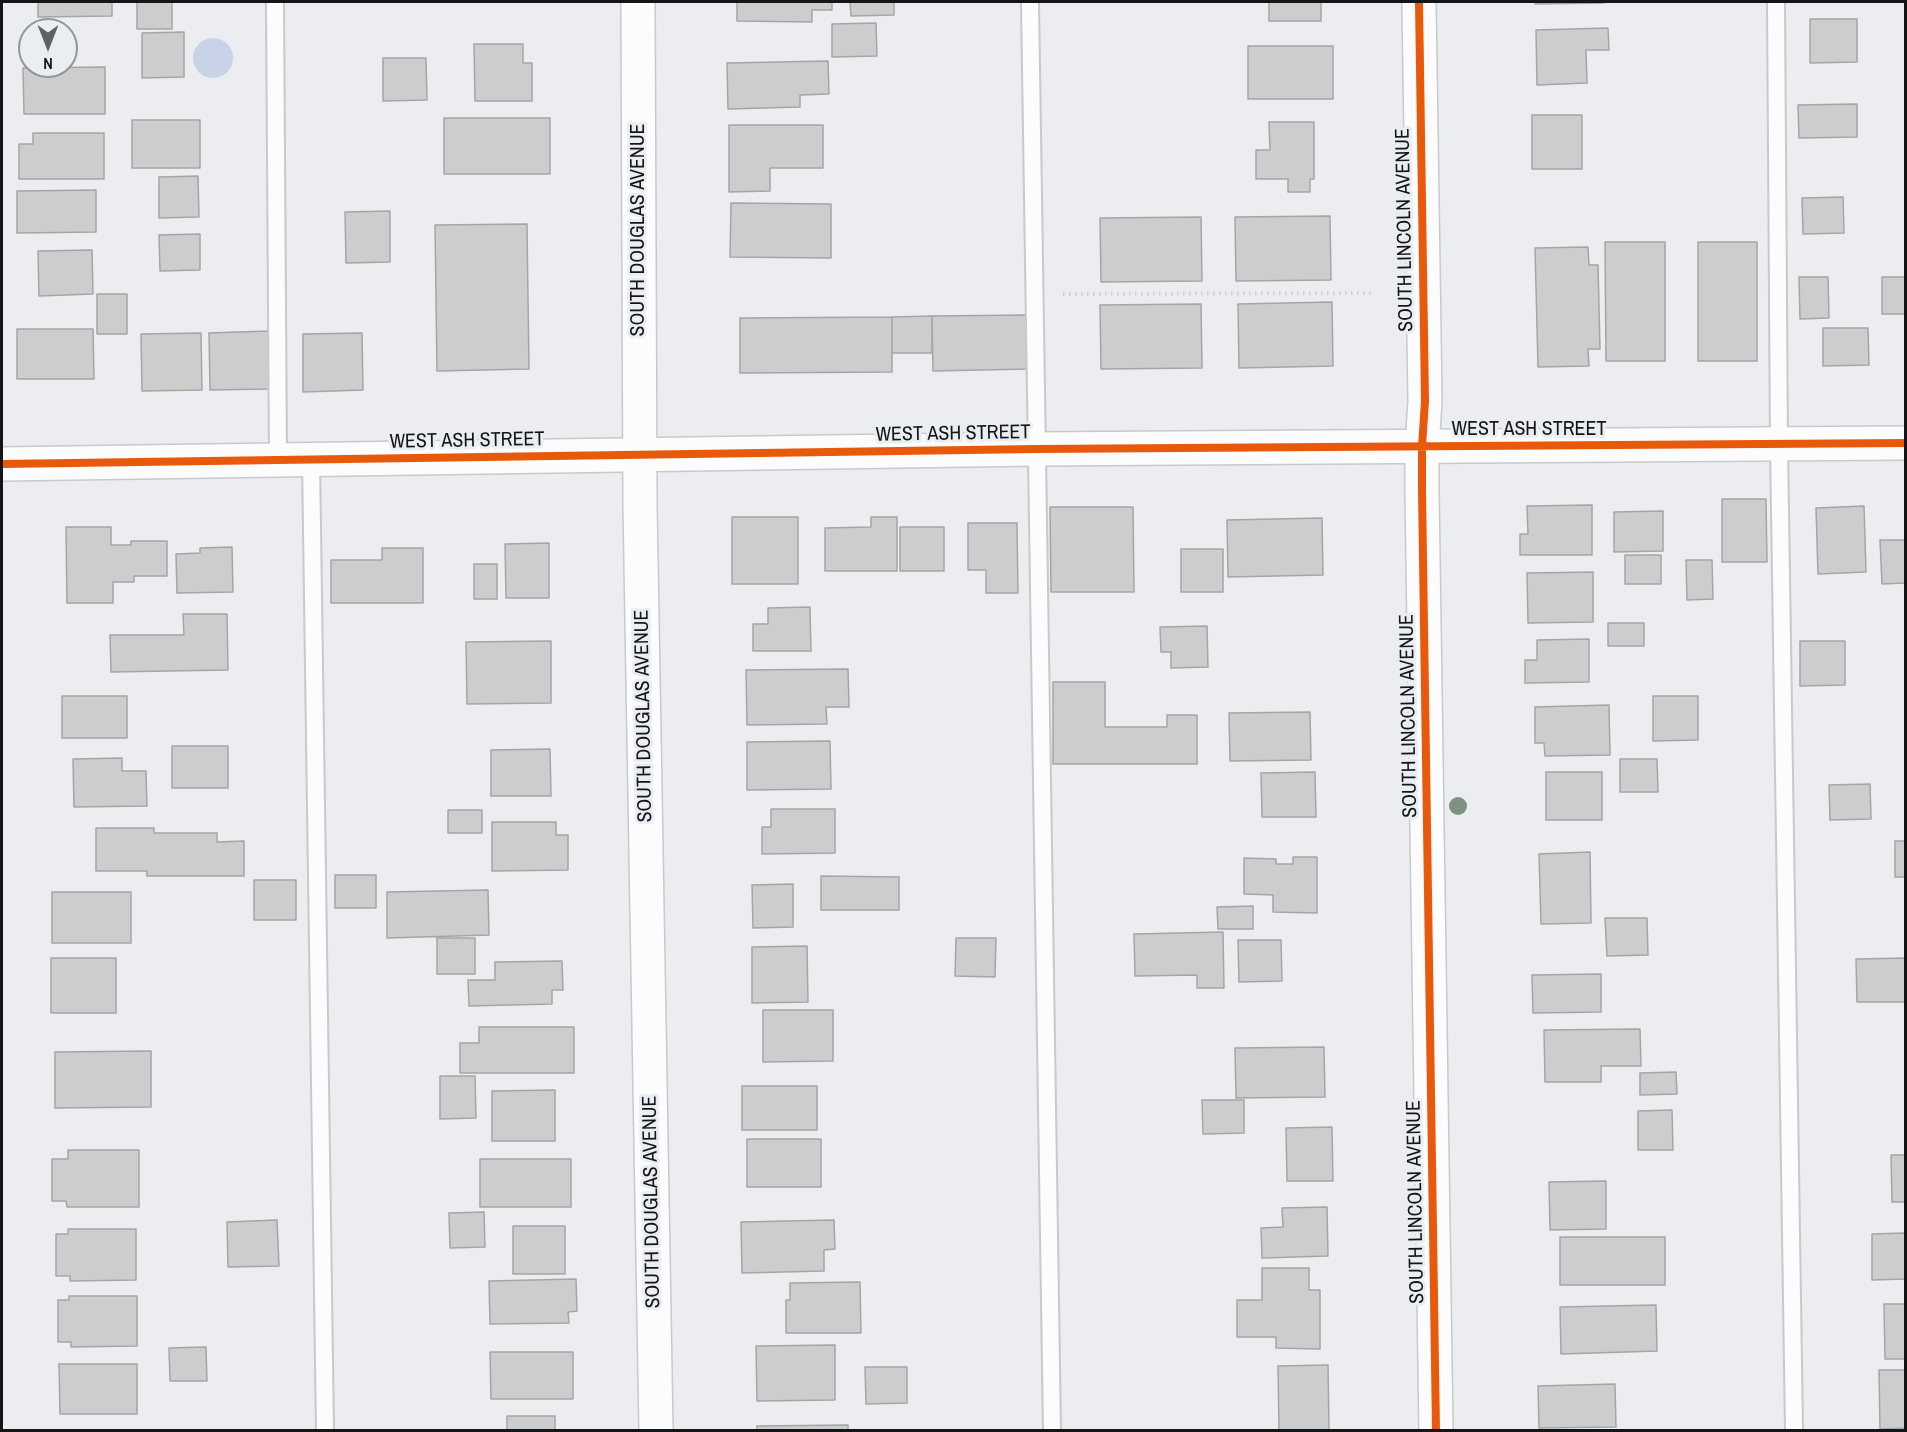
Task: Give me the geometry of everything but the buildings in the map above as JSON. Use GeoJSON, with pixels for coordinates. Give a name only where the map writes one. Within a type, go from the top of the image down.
{"type":"FeatureCollection","features":[{"type":"Feature","properties":{"kind":"street","name":"SOUTH DOUGLAS AVENUE"},"geometry":{"type":"LineString","coordinates":[[638,2],[640,456],[656,1431]]}},
{"type":"Feature","properties":{"kind":"street","name":"SOUTH LINCOLN AVENUE"},"geometry":{"type":"LineString","coordinates":[[1419,2],[1425,401],[1422,447],[1436,1431]]}},
{"type":"Feature","properties":{"kind":"street","name":"WEST ASH STREET"},"geometry":{"type":"LineString","coordinates":[[2,464],[1036,449],[1905,443]]}},
{"type":"Feature","properties":{"kind":"lane"},"geometry":{"type":"LineString","coordinates":[[275,2],[278,459]]}},
{"type":"Feature","properties":{"kind":"lane"},"geometry":{"type":"LineString","coordinates":[[1030,2],[1052,1431]]}},
{"type":"Feature","properties":{"kind":"lane"},"geometry":{"type":"LineString","coordinates":[[1776,2],[1779,444],[1794,1431]]}},
{"type":"Feature","properties":{"kind":"lane"},"geometry":{"type":"LineString","coordinates":[[311,459],[325,1431]]}},
{"type":"Feature","properties":{"kind":"path"},"geometry":{"type":"LineString","coordinates":[[1034,294],[1374,293]]}},
{"type":"Feature","properties":{"kind":"water"},"geometry":{"type":"Polygon","coordinates":[[[213,38],[221,39],[227,44],[232,50],[232,66],[227,72],[221,77],[213,78],[205,77],[199,72],[194,66],[193,58],[194,50],[199,44],[205,39],[213,38]]]}},
{"type":"Feature","properties":{"kind":"cycle path"},"geometry":{"type":"LineString","coordinates":[[1419,2],[1425,401],[1422,491],[1436,1430]]}},
{"type":"Feature","properties":{"kind":"cycle path"},"geometry":{"type":"LineString","coordinates":[[2,464],[1036,449],[1906,443]]}}]}
